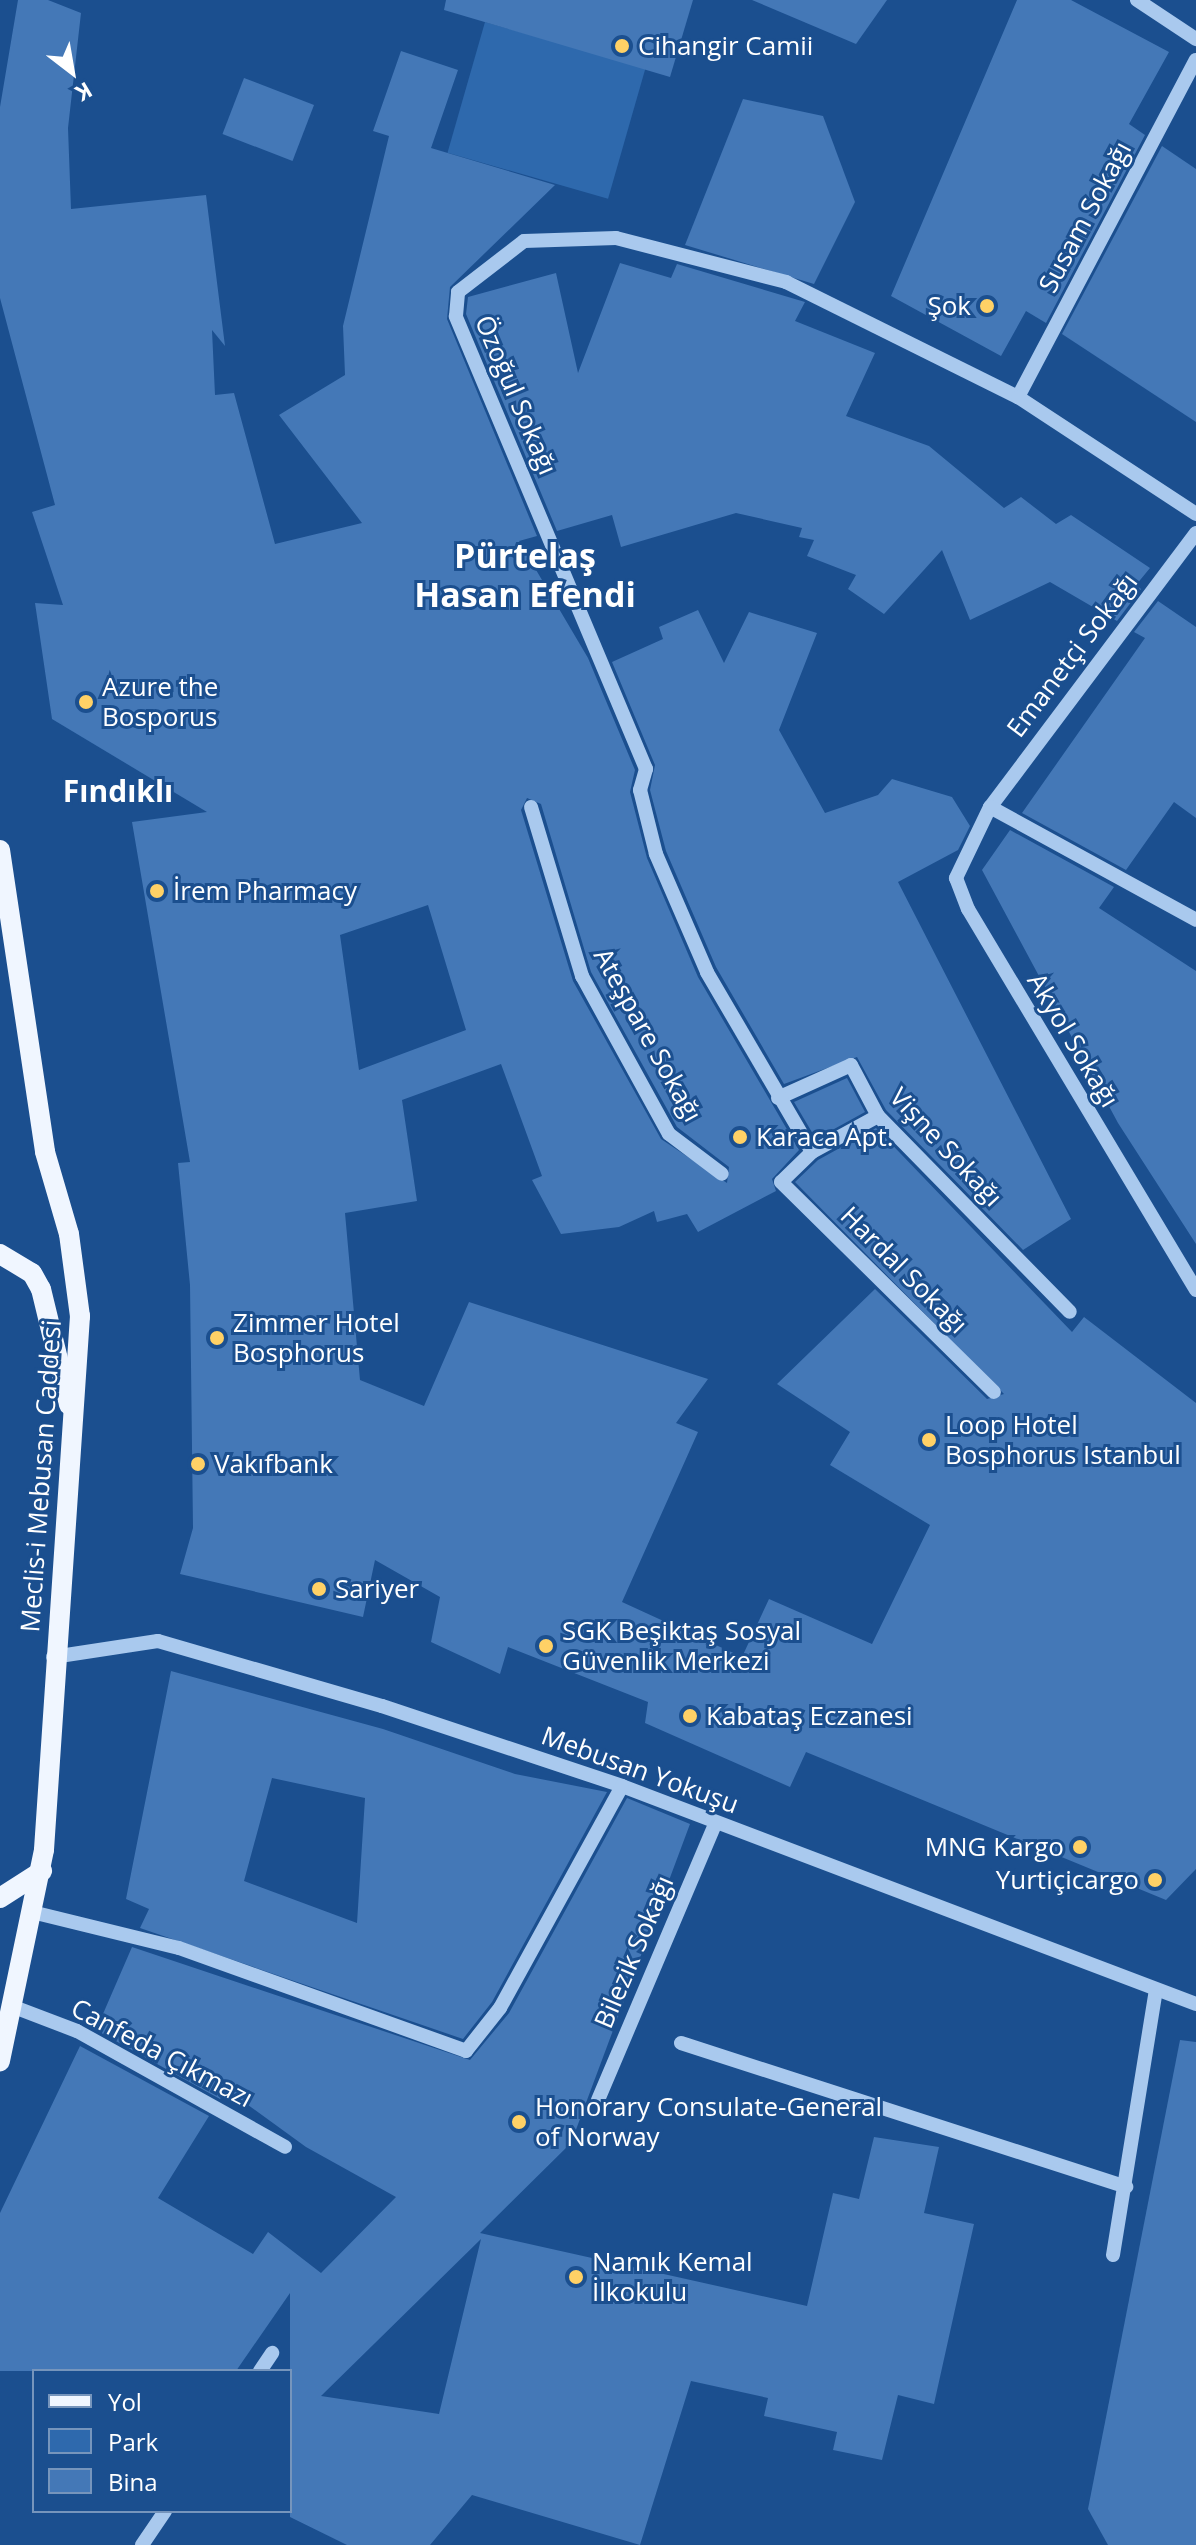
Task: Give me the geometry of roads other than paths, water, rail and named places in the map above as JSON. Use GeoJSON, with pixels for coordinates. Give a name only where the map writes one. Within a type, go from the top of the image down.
{"type":"FeatureCollection","features":[{"type":"Feature","properties":{"kind":"main road","name":"Meclis-i Mebusan Caddesi"},"geometry":{"type":"LineString","coordinates":[[0,850],[45,1152],[76,1278],[73,1425],[53,1657],[42,1871],[36,1913],[0,2061]]}},
{"type":"Feature","properties":{"kind":"main road"},"geometry":{"type":"LineString","coordinates":[[0,1254],[32,1273],[41,1289],[73,1425]]}},
{"type":"Feature","properties":{"kind":"main road"},"geometry":{"type":"LineString","coordinates":[[0,1898],[42,1871]]}},
{"type":"Feature","properties":{"kind":"street"},"geometry":{"type":"LineString","coordinates":[[1137,0],[1196,39]]}},
{"type":"Feature","properties":{"kind":"street","name":"Susam Sokağı"},"geometry":{"type":"LineString","coordinates":[[1018,397],[1196,60]]}},
{"type":"Feature","properties":{"kind":"street","name":"Özoğul Sokağı"},"geometry":{"type":"LineString","coordinates":[[778,1098],[707,972],[656,854],[640,790],[646,769],[456,316],[458,292],[481,267],[524,241],[616,238],[786,282],[1018,397],[1196,514]]}},
{"type":"Feature","properties":{"kind":"street","name":"Emanetçi Sokağı"},"geometry":{"type":"LineString","coordinates":[[990,807],[1196,533]]}},
{"type":"Feature","properties":{"kind":"street","name":"Ateşpare Sokağı"},"geometry":{"type":"LineString","coordinates":[[531,807],[582,976],[669,1134],[722,1174]]}},
{"type":"Feature","properties":{"kind":"street"},"geometry":{"type":"LineString","coordinates":[[990,807],[1196,920]]}},
{"type":"Feature","properties":{"kind":"street","name":"Akyol Sokağı"},"geometry":{"type":"LineString","coordinates":[[990,807],[956,878],[968,909],[1196,1290]]}},
{"type":"Feature","properties":{"kind":"street","name":"Vişne Sokağı"},"geometry":{"type":"LineString","coordinates":[[778,1098],[851,1065],[878,1116],[1070,1312]]}},
{"type":"Feature","properties":{"kind":"street"},"geometry":{"type":"LineString","coordinates":[[778,1098],[812,1152],[878,1116]]}},
{"type":"Feature","properties":{"kind":"street","name":"Hardal Sokağı"},"geometry":{"type":"LineString","coordinates":[[812,1152],[781,1182],[994,1392]]}},
{"type":"Feature","properties":{"kind":"street","name":"Mebusan Yokuşu"},"geometry":{"type":"LineString","coordinates":[[53,1657],[158,1641],[622,1786],[715,1825],[1196,2004]]}},
{"type":"Feature","properties":{"kind":"street"},"geometry":{"type":"LineString","coordinates":[[36,1913],[179,1948],[466,2051],[500,2008],[622,1786]]}},
{"type":"Feature","properties":{"kind":"street","name":"Bilezik Sokağı"},"geometry":{"type":"LineString","coordinates":[[598,2100],[715,1825]]}},
{"type":"Feature","properties":{"kind":"street"},"geometry":{"type":"LineString","coordinates":[[1113,2255],[1156,1990]]}},
{"type":"Feature","properties":{"kind":"street","name":"Canfeda Çıkmazı"},"geometry":{"type":"LineString","coordinates":[[14,2007],[77,2031],[285,2147]]}},
{"type":"Feature","properties":{"kind":"street"},"geometry":{"type":"LineString","coordinates":[[681,2043],[1126,2187]]}},
{"type":"Feature","properties":{"kind":"street"},"geometry":{"type":"LineString","coordinates":[[261,2369],[272,2353]]}},
{"type":"Feature","properties":{"kind":"street"},"geometry":{"type":"LineString","coordinates":[[142,2545],[164,2513]]}},
{"type":"Feature","properties":{"kind":"place","name":"Cihangir Camii"},"geometry":{"type":"Point","coordinates":[622,46]}},
{"type":"Feature","properties":{"kind":"place","name":"Şok"},"geometry":{"type":"Point","coordinates":[987,306]}},
{"type":"Feature","properties":{"kind":"place","name":"Azure the Bosporus"},"geometry":{"type":"Point","coordinates":[86,702]}},
{"type":"Feature","properties":{"kind":"place","name":"İrem Pharmacy"},"geometry":{"type":"Point","coordinates":[157,891]}},
{"type":"Feature","properties":{"kind":"place","name":"Karaca Apt."},"geometry":{"type":"Point","coordinates":[740,1137]}},
{"type":"Feature","properties":{"kind":"place","name":"Zimmer Hotel Bosphorus"},"geometry":{"type":"Point","coordinates":[217,1338]}},
{"type":"Feature","properties":{"kind":"place","name":"Loop Hotel Bosphorus Istanbul"},"geometry":{"type":"Point","coordinates":[929,1440]}},
{"type":"Feature","properties":{"kind":"place","name":"Vakıfbank"},"geometry":{"type":"Point","coordinates":[198,1464]}},
{"type":"Feature","properties":{"kind":"place","name":"Sariyer"},"geometry":{"type":"Point","coordinates":[319,1589]}},
{"type":"Feature","properties":{"kind":"place","name":"SGK Beşiktaş Sosyal Güvenlik Merkezi"},"geometry":{"type":"Point","coordinates":[546,1646]}},
{"type":"Feature","properties":{"kind":"place","name":"Kabataş Eczanesi"},"geometry":{"type":"Point","coordinates":[690,1716]}},
{"type":"Feature","properties":{"kind":"place","name":"MNG Kargo"},"geometry":{"type":"Point","coordinates":[1080,1847]}},
{"type":"Feature","properties":{"kind":"place","name":"Yurtiçicargo"},"geometry":{"type":"Point","coordinates":[1155,1880]}},
{"type":"Feature","properties":{"kind":"place","name":"Honorary Consulate-General of Norway"},"geometry":{"type":"Point","coordinates":[519,2122]}},
{"type":"Feature","properties":{"kind":"place","name":"Namık Kemal İlkokulu"},"geometry":{"type":"Point","coordinates":[576,2277]}},
{"type":"Feature","properties":{"kind":"district","name":"Pürtelaş Hasan Efendi"},"geometry":{"type":"Point","coordinates":[525,574]}},
{"type":"Feature","properties":{"kind":"district","name":"Fındıklı"},"geometry":{"type":"Point","coordinates":[118,791]}}]}
